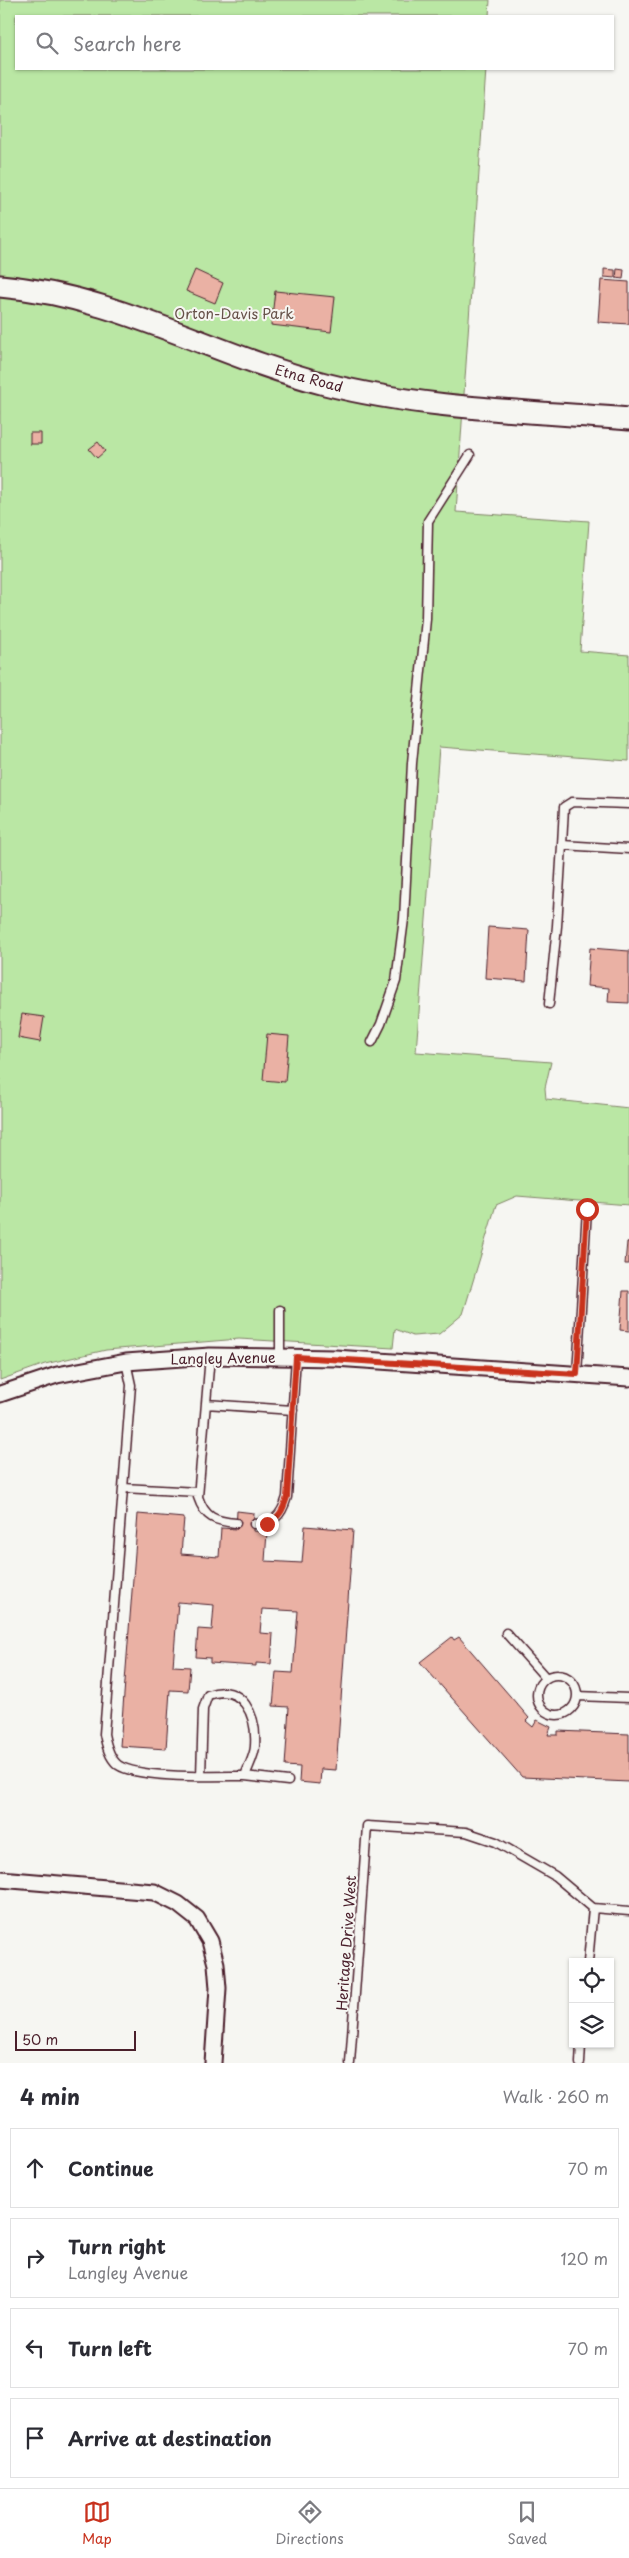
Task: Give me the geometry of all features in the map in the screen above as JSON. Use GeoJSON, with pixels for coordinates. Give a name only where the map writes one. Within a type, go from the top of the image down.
{"type":"FeatureCollection","features":[{"type":"Feature","properties":{"kind":"street","name":"Etna Road"},"geometry":{"type":"LineString","coordinates":[[0,286],[73,296],[127,312],[261,364],[326,384],[415,401],[629,419]]}},
{"type":"Feature","properties":{"kind":"street","name":"Langley Avenue"},"geometry":{"type":"LineString","coordinates":[[0,1394],[57,1375],[126,1362],[210,1356],[296,1357],[629,1378]]}},
{"type":"Feature","properties":{"kind":"street"},"geometry":{"type":"LineString","coordinates":[[0,1879],[154,1892],[178,1904],[197,1919],[210,1940],[216,1964],[218,1988],[213,2063]]}},
{"type":"Feature","properties":{"kind":"lane"},"geometry":{"type":"LineString","coordinates":[[372,1042],[381,1024],[396,981],[404,920],[412,762],[426,619],[428,521],[470,455]]}},
{"type":"Feature","properties":{"kind":"lane"},"geometry":{"type":"LineString","coordinates":[[549,1004],[558,926],[564,807],[572,802],[629,804]]}},
{"type":"Feature","properties":{"kind":"lane"},"geometry":{"type":"LineString","coordinates":[[562,845],[629,849]]}},
{"type":"Feature","properties":{"kind":"lane"},"geometry":{"type":"LineString","coordinates":[[577,1374],[587,1209]]}},
{"type":"Feature","properties":{"kind":"lane"},"geometry":{"type":"LineString","coordinates":[[280,1310],[280,1357]]}},
{"type":"Feature","properties":{"kind":"lane"},"geometry":{"type":"LineString","coordinates":[[210,1356],[198,1492],[202,1510],[211,1518],[236,1523]]}},
{"type":"Feature","properties":{"kind":"lane"},"geometry":{"type":"LineString","coordinates":[[254,1524],[267,1524],[277,1518],[283,1510],[289,1479],[296,1357]]}},
{"type":"Feature","properties":{"kind":"lane"},"geometry":{"type":"LineString","coordinates":[[126,1362],[131,1385],[104,1734],[107,1749],[117,1764],[135,1772],[200,1776],[245,1776],[288,1781]]}},
{"type":"Feature","properties":{"kind":"lane"},"geometry":{"type":"LineString","coordinates":[[206,1404],[293,1410]]}},
{"type":"Feature","properties":{"kind":"lane"},"geometry":{"type":"LineString","coordinates":[[123,1488],[198,1492]]}},
{"type":"Feature","properties":{"kind":"lane"},"geometry":{"type":"LineString","coordinates":[[506,1633],[546,1678]]}},
{"type":"Feature","properties":{"kind":"lane"},"geometry":{"type":"LineString","coordinates":[[552,1675],[565,1676],[575,1685],[577,1696],[575,1705],[564,1714],[558,1715],[545,1711],[541,1706],[537,1694],[538,1688],[546,1678],[552,1675]]}},
{"type":"Feature","properties":{"kind":"lane"},"geometry":{"type":"LineString","coordinates":[[200,1776],[203,1709],[208,1695],[221,1690],[234,1693],[251,1712],[255,1747],[245,1776]]}},
{"type":"Feature","properties":{"kind":"lane"},"geometry":{"type":"LineString","coordinates":[[577,1696],[629,1698]]}},
{"type":"Feature","properties":{"kind":"lane","name":"Heritage Drive West"},"geometry":{"type":"LineString","coordinates":[[350,2063],[367,1826],[466,1832],[496,1842],[555,1876],[593,1908]]}},
{"type":"Feature","properties":{"kind":"lane"},"geometry":{"type":"LineString","coordinates":[[588,1958],[593,1908],[629,1911]]}},
{"type":"Feature","properties":{"kind":"lane"},"geometry":{"type":"LineString","coordinates":[[580,2063],[581,2048]]}},
{"type":"Feature","properties":{"kind":"green space","name":"Orton-Davis Park"},"geometry":{"type":"Polygon","coordinates":[[[0,0],[490,0],[489,15],[15,15],[15,70],[486,70],[456,512],[589,521],[580,651],[629,655],[629,761],[439,747],[416,1052],[551,1062],[545,1088],[546,1099],[629,1108],[629,1205],[517,1196],[496,1205],[463,1314],[439,1334],[413,1336],[395,1329],[393,1348],[239,1339],[106,1350],[45,1364],[0,1380],[0,0]]]}},
{"type":"Feature","properties":{"kind":"building"},"geometry":{"type":"Polygon","coordinates":[[[604,269],[615,270],[615,278],[604,277],[604,269]]]}},
{"type":"Feature","properties":{"kind":"building"},"geometry":{"type":"Polygon","coordinates":[[[617,269],[624,270],[623,279],[616,278],[617,269]]]}},
{"type":"Feature","properties":{"kind":"building"},"geometry":{"type":"Polygon","coordinates":[[[195,270],[223,283],[215,303],[186,291],[195,270]]]}},
{"type":"Feature","properties":{"kind":"building"},"geometry":{"type":"Polygon","coordinates":[[[601,280],[629,282],[629,324],[598,322],[601,280]]]}},
{"type":"Feature","properties":{"kind":"building"},"geometry":{"type":"Polygon","coordinates":[[[275,291],[335,297],[331,332],[271,325],[275,291]]]}},
{"type":"Feature","properties":{"kind":"building"},"geometry":{"type":"Polygon","coordinates":[[[30,433],[41,433],[41,444],[30,444],[30,433]]]}},
{"type":"Feature","properties":{"kind":"building"},"geometry":{"type":"Polygon","coordinates":[[[98,442],[105,451],[97,458],[89,449],[98,442]]]}},
{"type":"Feature","properties":{"kind":"building"},"geometry":{"type":"Polygon","coordinates":[[[488,927],[529,930],[526,981],[485,978],[488,927]]]}},
{"type":"Feature","properties":{"kind":"building"},"geometry":{"type":"Polygon","coordinates":[[[590,948],[629,951],[629,1003],[608,1002],[609,988],[587,986],[590,948]]]}},
{"type":"Feature","properties":{"kind":"building"},"geometry":{"type":"Polygon","coordinates":[[[22,1014],[44,1017],[40,1042],[18,1038],[22,1014]]]}},
{"type":"Feature","properties":{"kind":"building"},"geometry":{"type":"Polygon","coordinates":[[[267,1034],[289,1036],[285,1082],[263,1080],[267,1034]]]}},
{"type":"Feature","properties":{"kind":"building"},"geometry":{"type":"Polygon","coordinates":[[[627,1242],[629,1242],[629,1264],[625,1264],[627,1242]]]}},
{"type":"Feature","properties":{"kind":"building"},"geometry":{"type":"Polygon","coordinates":[[[623,1291],[629,1291],[629,1331],[620,1330],[623,1291]]]}},
{"type":"Feature","properties":{"kind":"building"},"geometry":{"type":"Polygon","coordinates":[[[237,1511],[254,1513],[253,1531],[267,1532],[265,1561],[302,1563],[305,1526],[353,1530],[336,1770],[321,1769],[320,1784],[299,1782],[300,1767],[285,1766],[289,1707],[273,1706],[276,1672],[293,1673],[298,1611],[262,1609],[260,1633],[273,1634],[271,1664],[256,1663],[256,1666],[210,1663],[210,1658],[196,1657],[198,1629],[212,1630],[214,1605],[178,1602],[173,1666],[190,1667],[188,1691],[170,1690],[166,1749],[120,1746],[138,1514],[184,1518],[181,1554],[219,1557],[221,1528],[236,1529],[237,1511]]]}},
{"type":"Feature","properties":{"kind":"building"},"geometry":{"type":"Polygon","coordinates":[[[452,1637],[454,1640],[459,1637],[529,1718],[526,1721],[533,1727],[537,1720],[551,1727],[548,1735],[558,1735],[558,1731],[629,1734],[629,1782],[522,1777],[420,1662],[452,1637]]]}},
{"type":"Feature","properties":{"kind":"route"},"geometry":{"type":"LineString","coordinates":[[267,1524],[277,1518],[283,1510],[287,1497],[296,1357],[577,1374],[587,1209]]}}]}
